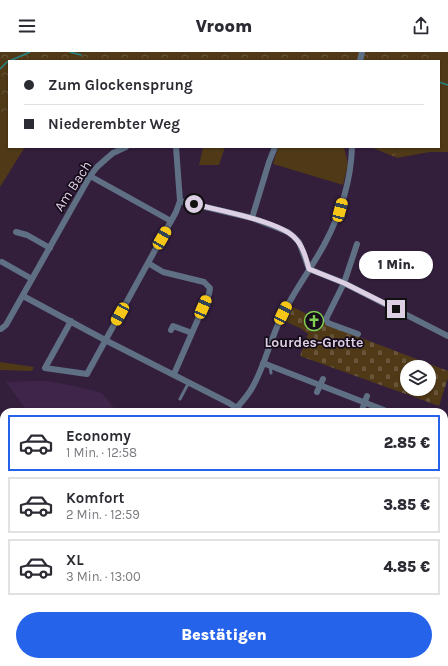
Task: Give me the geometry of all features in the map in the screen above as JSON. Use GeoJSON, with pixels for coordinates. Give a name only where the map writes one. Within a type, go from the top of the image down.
{"type":"FeatureCollection","features":[{"type":"Feature","properties":{"kind":"street","name":"Am Bach"},"geometry":{"type":"LineString","coordinates":[[0,329],[2,330],[6,325],[90,176],[97,167],[113,153],[124,148]]}},
{"type":"Feature","properties":{"kind":"street"},"geometry":{"type":"LineString","coordinates":[[70,321],[44,368],[86,374],[171,221],[180,201],[176,148]]}},
{"type":"Feature","properties":{"kind":"street"},"geometry":{"type":"LineString","coordinates":[[252,218],[268,162],[275,148]]}},
{"type":"Feature","properties":{"kind":"street"},"geometry":{"type":"LineString","coordinates":[[237,408],[252,388],[284,311],[323,246],[340,210],[347,184],[352,158],[352,148]]}},
{"type":"Feature","properties":{"kind":"street"},"geometry":{"type":"LineString","coordinates":[[90,176],[171,221]]}},
{"type":"Feature","properties":{"kind":"street"},"geometry":{"type":"LineString","coordinates":[[180,201],[252,218],[278,228],[293,236],[301,246],[309,269],[344,283],[448,336]]}},
{"type":"Feature","properties":{"kind":"street"},"geometry":{"type":"LineString","coordinates":[[16,232],[27,235],[50,248]]}},
{"type":"Feature","properties":{"kind":"street"},"geometry":{"type":"LineString","coordinates":[[357,244],[344,283],[326,319],[328,323],[358,334]]}},
{"type":"Feature","properties":{"kind":"street"},"geometry":{"type":"LineString","coordinates":[[2,262],[32,279]]}},
{"type":"Feature","properties":{"kind":"street"},"geometry":{"type":"LineString","coordinates":[[148,263],[163,272],[204,282],[210,288],[174,374]]}},
{"type":"Feature","properties":{"kind":"street"},"geometry":{"type":"LineString","coordinates":[[23,296],[105,340],[189,382],[232,408]]}},
{"type":"Feature","properties":{"kind":"street"},"geometry":{"type":"LineString","coordinates":[[173,326],[192,333]]}},
{"type":"Feature","properties":{"kind":"street"},"geometry":{"type":"LineString","coordinates":[[263,363],[319,389],[378,408]]}},
{"type":"Feature","properties":{"kind":"street"},"geometry":{"type":"LineString","coordinates":[[319,389],[323,379]]}},
{"type":"Feature","properties":{"kind":"street"},"geometry":{"type":"LineString","coordinates":[[363,408],[368,396]]}},
{"type":"Feature","properties":{"kind":"lane"},"geometry":{"type":"LineString","coordinates":[[270,366],[271,373]]}},
{"type":"Feature","properties":{"kind":"lane"},"geometry":{"type":"LineString","coordinates":[[180,399],[189,382]]}},
{"type":"Feature","properties":{"kind":"shaded area"},"geometry":{"type":"Polygon","coordinates":[[[48,381],[79,387],[102,393],[114,408],[25,408],[6,382],[48,381]]]}},
{"type":"Feature","properties":{"kind":"green space"},"geometry":{"type":"Polygon","coordinates":[[[0,52],[448,52],[448,54],[439,54],[436,60],[8,60],[8,109],[0,114],[0,52]]]}},
{"type":"Feature","properties":{"kind":"green space"},"geometry":{"type":"Polygon","coordinates":[[[439,54],[448,54],[448,152],[430,152],[397,158],[395,148],[440,148],[440,60],[436,60],[439,54]]]}},
{"type":"Feature","properties":{"kind":"green space"},"geometry":{"type":"Polygon","coordinates":[[[8,109],[8,148],[24,148],[0,187],[0,114],[8,109]]]}},
{"type":"Feature","properties":{"kind":"green space"},"geometry":{"type":"Polygon","coordinates":[[[203,148],[225,148],[219,165],[199,165],[203,148]]]}},
{"type":"Feature","properties":{"kind":"green space"},"geometry":{"type":"Polygon","coordinates":[[[278,148],[344,148],[348,164],[343,185],[273,164],[278,148]]]}},
{"type":"Feature","properties":{"kind":"green space"},"geometry":{"type":"Polygon","coordinates":[[[373,148],[395,148],[397,158],[373,148]]]}},
{"type":"Feature","properties":{"kind":"green space"},"geometry":{"type":"Polygon","coordinates":[[[293,307],[330,326],[419,360],[400,360],[400,392],[300,356],[308,334],[300,328],[286,322],[293,307]]]}},
{"type":"Feature","properties":{"kind":"green space"},"geometry":{"type":"Polygon","coordinates":[[[0,362],[34,367],[32,371],[0,370],[0,362]]]}},
{"type":"Feature","properties":{"kind":"green space"},"geometry":{"type":"Polygon","coordinates":[[[436,366],[448,371],[448,378],[439,406],[411,396],[436,396],[436,366]]]}},
{"type":"Feature","properties":{"kind":"waterway"},"geometry":{"type":"LineString","coordinates":[[12,60],[30,52]]}},
{"type":"Feature","properties":{"kind":"waterway"},"geometry":{"type":"LineString","coordinates":[[70,52],[81,55]]}},
{"type":"Feature","properties":{"kind":"waterway"},"geometry":{"type":"LineString","coordinates":[[0,69],[8,62]]}},
{"type":"Feature","properties":{"kind":"waterway"},"geometry":{"type":"LineString","coordinates":[[440,82],[448,85]]}},
{"type":"Feature","properties":{"kind":"place","name":"Lourdes-Grotte"},"geometry":{"type":"Point","coordinates":[314,321]}},
{"type":"Feature","properties":{"kind":"route"},"geometry":{"type":"LineString","coordinates":[[194,204],[252,218],[288,232],[299,242],[309,269],[344,283],[396,309]]}}]}
